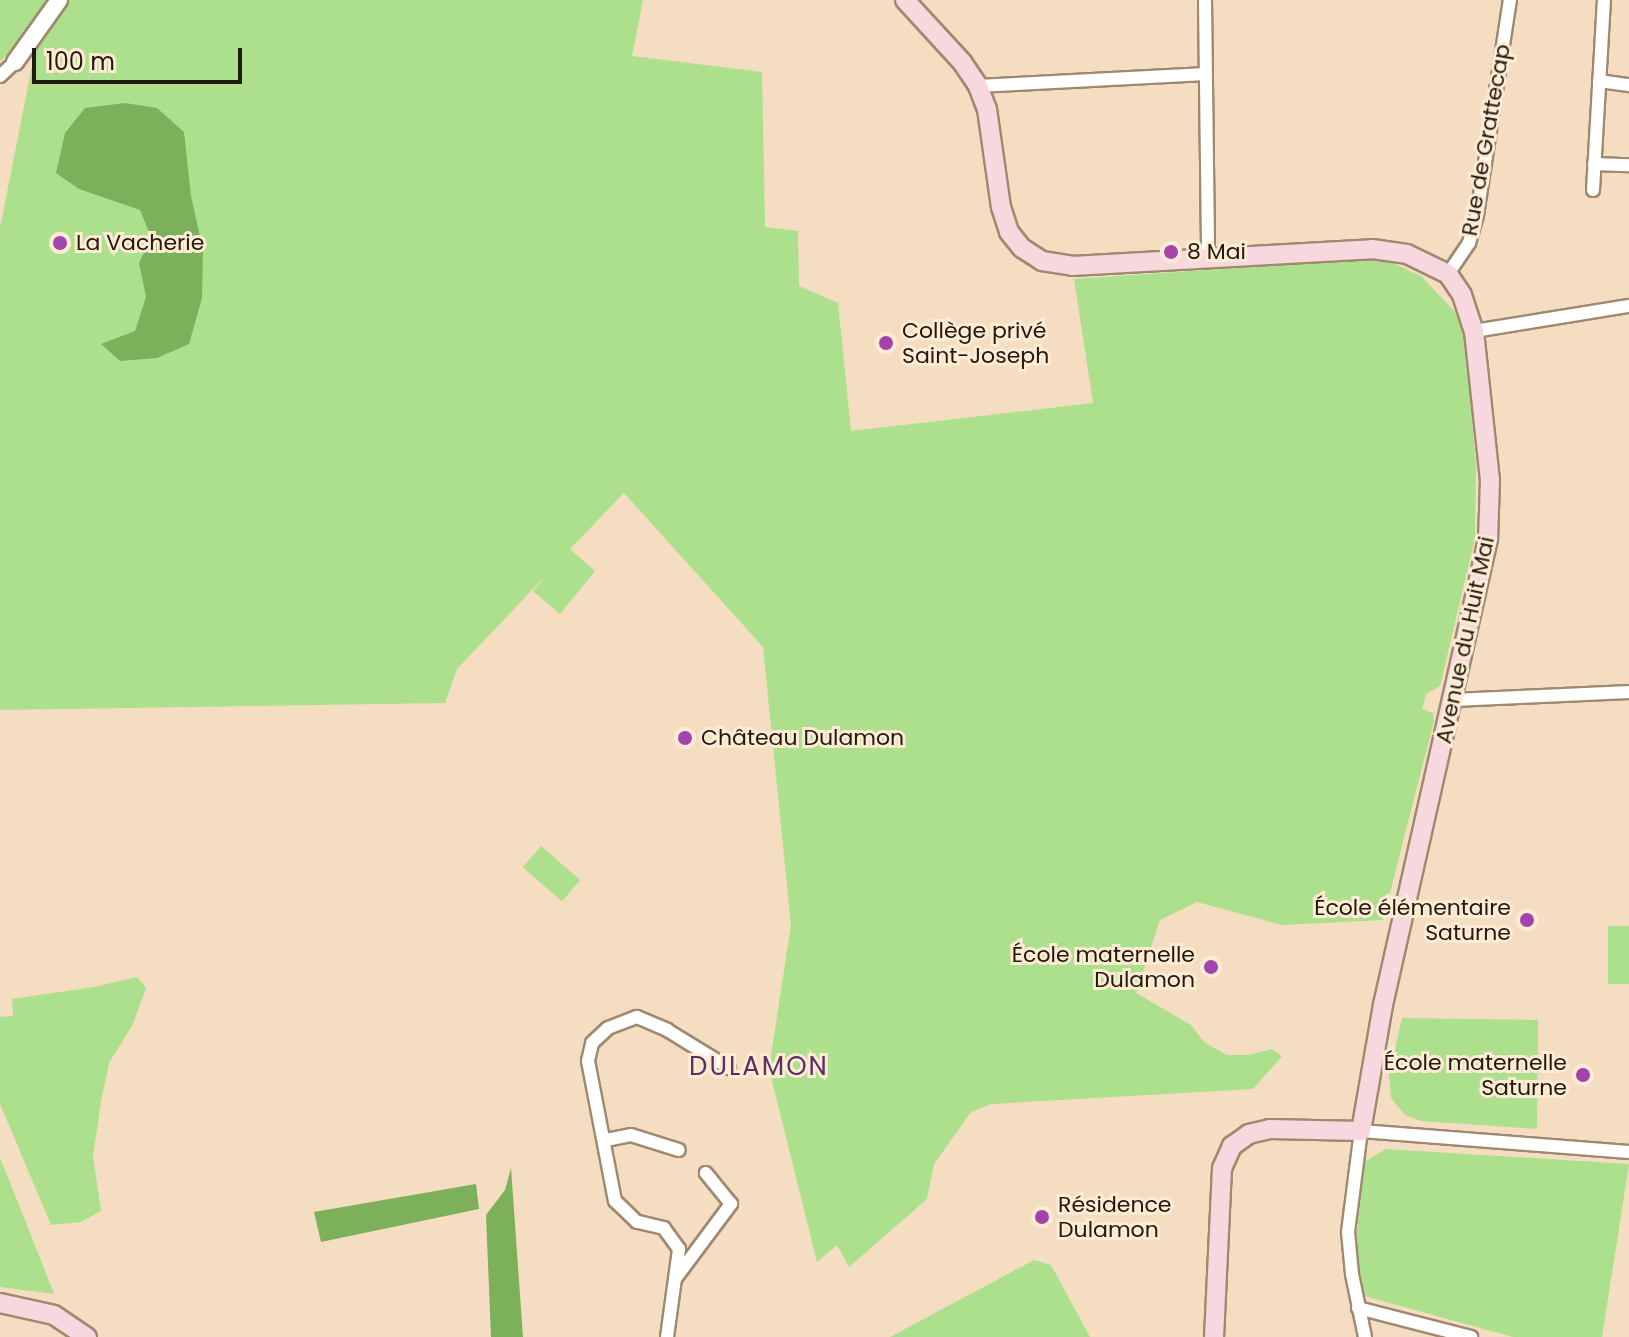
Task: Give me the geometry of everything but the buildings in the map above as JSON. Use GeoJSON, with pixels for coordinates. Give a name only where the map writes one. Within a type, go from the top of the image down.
{"type":"FeatureCollection","features":[{"type":"Feature","properties":{"kind":"main road"},"geometry":{"type":"LineString","coordinates":[[905,0],[962,62],[978,86],[987,109],[1001,207],[1009,232],[1022,248],[1042,261],[1072,266],[1372,249],[1407,254],[1448,274]]}},
{"type":"Feature","properties":{"kind":"main road","name":"Avenue du Huit Mai"},"geometry":{"type":"LineString","coordinates":[[1361,1131],[1385,995],[1454,700],[1489,524],[1487,436],[1474,331],[1462,295],[1448,274]]}},
{"type":"Feature","properties":{"kind":"main road"},"geometry":{"type":"LineString","coordinates":[[1214,1337],[1222,1168],[1232,1146],[1249,1134],[1270,1129],[1361,1131]]}},
{"type":"Feature","properties":{"kind":"main road"},"geometry":{"type":"LineString","coordinates":[[0,1303],[54,1315],[87,1337]]}},
{"type":"Feature","properties":{"kind":"street"},"geometry":{"type":"LineString","coordinates":[[0,76],[15,62],[59,0]]}},
{"type":"Feature","properties":{"kind":"street"},"geometry":{"type":"LineString","coordinates":[[1205,0],[1208,257]]}},
{"type":"Feature","properties":{"kind":"street","name":"Rue de Grattecap"},"geometry":{"type":"LineString","coordinates":[[1448,274],[1469,243],[1477,215],[1510,0]]}},
{"type":"Feature","properties":{"kind":"street"},"geometry":{"type":"LineString","coordinates":[[1593,190],[1604,0]]}},
{"type":"Feature","properties":{"kind":"street"},"geometry":{"type":"LineString","coordinates":[[978,86],[1206,74]]}},
{"type":"Feature","properties":{"kind":"street"},"geometry":{"type":"LineString","coordinates":[[1599,81],[1629,85]]}},
{"type":"Feature","properties":{"kind":"street"},"geometry":{"type":"LineString","coordinates":[[1594,164],[1629,165]]}},
{"type":"Feature","properties":{"kind":"street"},"geometry":{"type":"LineString","coordinates":[[1474,331],[1629,306]]}},
{"type":"Feature","properties":{"kind":"street"},"geometry":{"type":"LineString","coordinates":[[1454,700],[1629,692]]}},
{"type":"Feature","properties":{"kind":"street"},"geometry":{"type":"LineString","coordinates":[[667,1337],[679,1249],[664,1228],[637,1222],[615,1201],[606,1140],[588,1061],[592,1043],[608,1028],[637,1017],[667,1030],[729,1068]]}},
{"type":"Feature","properties":{"kind":"street"},"geometry":{"type":"LineString","coordinates":[[1361,1131],[1629,1152]]}},
{"type":"Feature","properties":{"kind":"street","name":"Avenue du Huit Mai"},"geometry":{"type":"LineString","coordinates":[[1361,1131],[1348,1232],[1365,1337]]}},
{"type":"Feature","properties":{"kind":"street"},"geometry":{"type":"LineString","coordinates":[[606,1140],[631,1135],[679,1150]]}},
{"type":"Feature","properties":{"kind":"street"},"geometry":{"type":"LineString","coordinates":[[673,1281],[731,1204],[706,1173]]}},
{"type":"Feature","properties":{"kind":"street"},"geometry":{"type":"LineString","coordinates":[[1358,1308],[1471,1337]]}},
{"type":"Feature","properties":{"kind":"green space"},"geometry":{"type":"Polygon","coordinates":[[[0,0],[643,0],[632,56],[762,72],[765,227],[798,231],[799,286],[838,303],[851,431],[1093,403],[1074,279],[1353,260],[1391,262],[1421,276],[1455,312],[1465,341],[1476,465],[1475,538],[1440,686],[1426,694],[1422,709],[1433,713],[1434,721],[1383,920],[1282,925],[1197,902],[1160,920],[1136,993],[1191,1025],[1204,1042],[1227,1055],[1249,1055],[1272,1049],[1282,1056],[1253,1089],[992,1104],[971,1112],[934,1164],[927,1199],[849,1267],[837,1245],[817,1262],[769,1069],[791,925],[763,647],[624,493],[570,549],[595,571],[560,614],[533,591],[550,571],[457,669],[445,703],[0,710],[0,228],[34,56],[10,51],[0,62],[0,0]]]}},
{"type":"Feature","properties":{"kind":"green space"},"geometry":{"type":"Polygon","coordinates":[[[125,103],[157,108],[184,132],[191,196],[203,250],[202,298],[189,344],[157,358],[120,361],[101,344],[135,331],[146,297],[139,263],[151,237],[140,210],[79,189],[56,173],[65,133],[85,108],[125,103]]]}},
{"type":"Feature","properties":{"kind":"green space"},"geometry":{"type":"Polygon","coordinates":[[[541,846],[580,880],[562,901],[523,867],[541,846]]]}},
{"type":"Feature","properties":{"kind":"green space"},"geometry":{"type":"Polygon","coordinates":[[[1608,926],[1629,926],[1629,984],[1608,984],[1608,926]]]}},
{"type":"Feature","properties":{"kind":"green space"},"geometry":{"type":"Polygon","coordinates":[[[137,977],[146,988],[133,1024],[109,1063],[101,1102],[93,1156],[101,1211],[81,1222],[51,1225],[0,1104],[0,1017],[13,1016],[12,999],[137,977]]]}},
{"type":"Feature","properties":{"kind":"green space"},"geometry":{"type":"Polygon","coordinates":[[[1402,1018],[1538,1020],[1537,1129],[1421,1121],[1405,1115],[1391,1098],[1389,1075],[1402,1018]]]}},
{"type":"Feature","properties":{"kind":"green space"},"geometry":{"type":"Polygon","coordinates":[[[1386,1149],[1629,1164],[1602,1337],[1513,1337],[1364,1296],[1356,1243],[1364,1162],[1386,1149]]]}},
{"type":"Feature","properties":{"kind":"green space"},"geometry":{"type":"Polygon","coordinates":[[[0,1158],[21,1210],[54,1294],[0,1287],[0,1158]]]}},
{"type":"Feature","properties":{"kind":"green space"},"geometry":{"type":"Polygon","coordinates":[[[511,1168],[523,1337],[491,1337],[486,1215],[505,1190],[511,1168]]]}},
{"type":"Feature","properties":{"kind":"green space"},"geometry":{"type":"Polygon","coordinates":[[[476,1184],[479,1209],[321,1242],[314,1212],[476,1184]]]}},
{"type":"Feature","properties":{"kind":"green space"},"geometry":{"type":"Polygon","coordinates":[[[1034,1260],[1051,1265],[1090,1337],[890,1337],[1034,1260]]]}},
{"type":"Feature","properties":{"kind":"place","name":"La Vacherie"},"geometry":{"type":"Point","coordinates":[60,243]}},
{"type":"Feature","properties":{"kind":"place","name":"8 Mai"},"geometry":{"type":"Point","coordinates":[1171,252]}},
{"type":"Feature","properties":{"kind":"place","name":"Collège privé Saint-Joseph"},"geometry":{"type":"Point","coordinates":[886,343]}},
{"type":"Feature","properties":{"kind":"place","name":"Château Dulamon"},"geometry":{"type":"Point","coordinates":[685,738]}},
{"type":"Feature","properties":{"kind":"place","name":"École élémentaire Saturne"},"geometry":{"type":"Point","coordinates":[1527,920]}},
{"type":"Feature","properties":{"kind":"place","name":"École maternelle Dulamon"},"geometry":{"type":"Point","coordinates":[1211,967]}},
{"type":"Feature","properties":{"kind":"place","name":"École maternelle Saturne"},"geometry":{"type":"Point","coordinates":[1583,1075]}},
{"type":"Feature","properties":{"kind":"place","name":"Résidence Dulamon"},"geometry":{"type":"Point","coordinates":[1042,1217]}},
{"type":"Feature","properties":{"kind":"district","name":"DULAMON"},"geometry":{"type":"Point","coordinates":[759,1067]}}]}
